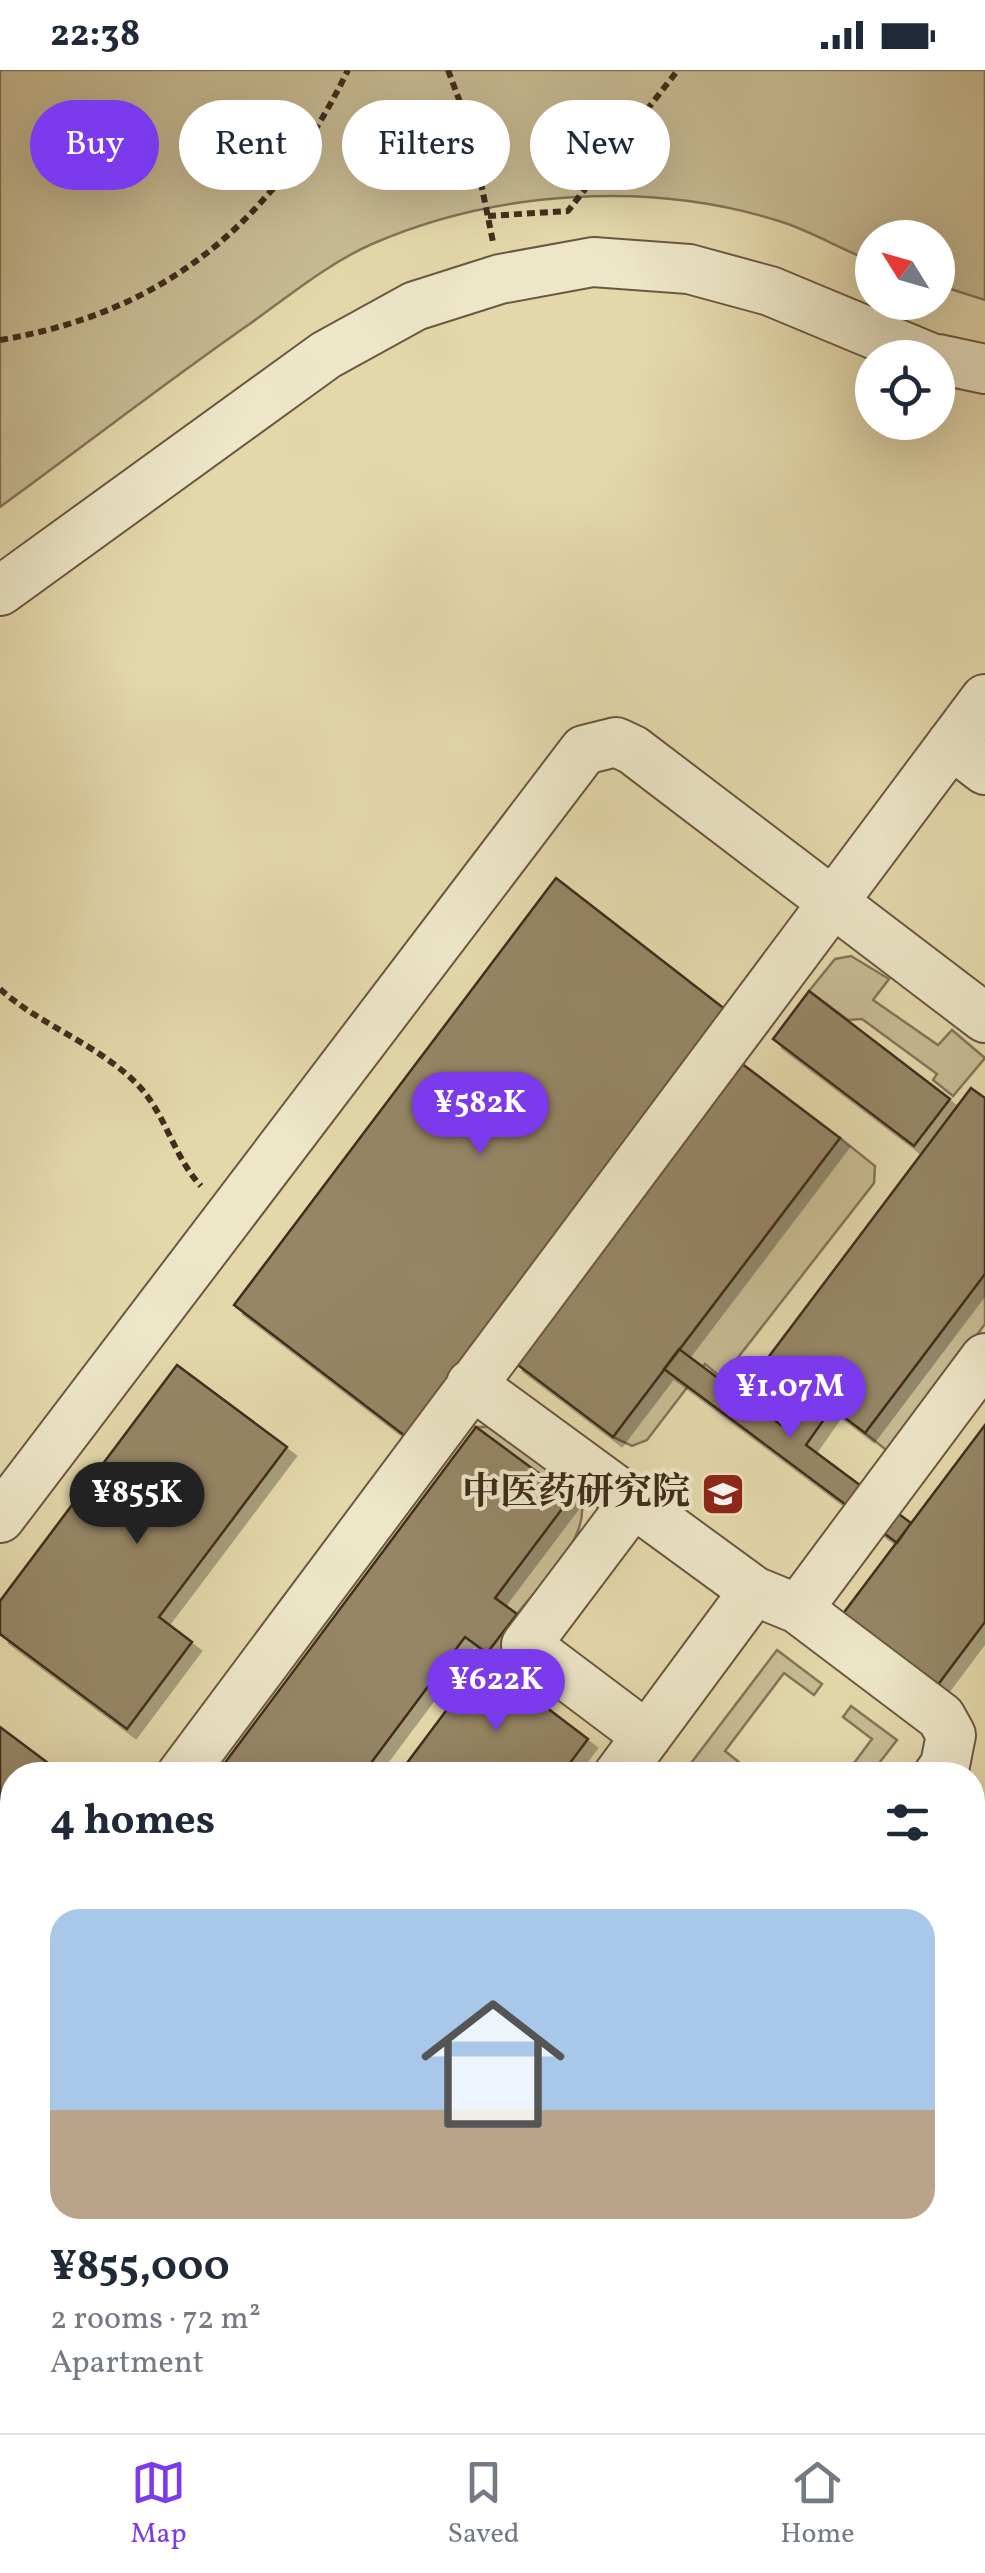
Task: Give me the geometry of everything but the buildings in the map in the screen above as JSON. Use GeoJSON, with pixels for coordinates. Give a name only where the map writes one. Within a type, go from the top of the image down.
{"type":"FeatureCollection","features":[{"type":"Feature","properties":{"kind":"lane"},"geometry":{"type":"LineString","coordinates":[[0,591],[326,355],[415,306],[500,279],[593,262],[689,269],[770,291],[890,340]]}},
{"type":"Feature","properties":{"kind":"lane"},"geometry":{"type":"LineString","coordinates":[[955,362],[985,368]]}},
{"type":"Feature","properties":{"kind":"lane"},"geometry":{"type":"LineString","coordinates":[[191,1762],[830,900],[968,757],[985,699]]}},
{"type":"Feature","properties":{"kind":"lane"},"geometry":{"type":"LineString","coordinates":[[0,1518],[584,750],[616,742],[633,750],[985,1018]]}},
{"type":"Feature","properties":{"kind":"lane"},"geometry":{"type":"LineString","coordinates":[[798,1609],[985,1358]]}},
{"type":"Feature","properties":{"kind":"lane"},"geometry":{"type":"LineString","coordinates":[[471,1384],[754,1591],[798,1609],[941,1717],[951,1735],[946,1762]]}},
{"type":"Feature","properties":{"kind":"lane"},"geometry":{"type":"LineString","coordinates":[[633,1503],[526,1644],[647,1736]]}},
{"type":"Feature","properties":{"kind":"lane"},"geometry":{"type":"LineString","coordinates":[[628,1762],[754,1591]]}},
{"type":"Feature","properties":{"kind":"path"},"geometry":{"type":"LineString","coordinates":[[0,340],[150,292],[202,260],[264,201],[348,70]]}},
{"type":"Feature","properties":{"kind":"path"},"geometry":{"type":"LineString","coordinates":[[448,70],[470,129],[500,279]]}},
{"type":"Feature","properties":{"kind":"path"},"geometry":{"type":"LineString","coordinates":[[488,216],[568,211],[678,70]]}},
{"type":"Feature","properties":{"kind":"path"},"geometry":{"type":"LineString","coordinates":[[0,989],[134,1081],[161,1113],[190,1172],[228,1215]]}},
{"type":"Feature","properties":{"kind":"shaded area"},"geometry":{"type":"Polygon","coordinates":[[[0,70],[985,70],[985,300],[955,290],[955,220],[855,220],[855,253],[782,222],[681,200],[575,197],[470,212],[372,244],[325,270],[0,507],[0,70]]]}},
{"type":"Feature","properties":{"kind":"shaded area"},"geometry":{"type":"Polygon","coordinates":[[[851,956],[889,979],[873,1000],[938,1045],[952,1030],[985,1058],[953,1096],[933,1080],[937,1074],[862,1019],[848,1020],[809,991],[835,959],[851,956]]]}},
{"type":"Feature","properties":{"kind":"shaded area"},"geometry":{"type":"Polygon","coordinates":[[[840,1138],[875,1166],[874,1183],[722,1378],[705,1364],[647,1440],[632,1446],[613,1437],[840,1138]]]}},
{"type":"Feature","properties":{"kind":"shaded area"},"geometry":{"type":"Polygon","coordinates":[[[985,1274],[985,1324],[890,1453],[865,1433],[985,1274]]]}},
{"type":"Feature","properties":{"kind":"shaded area"},"geometry":{"type":"Polygon","coordinates":[[[476,1427],[490,1427],[578,1492],[582,1508],[574,1540],[517,1614],[495,1598],[570,1497],[476,1427]]]}},
{"type":"Feature","properties":{"kind":"shaded area"},"geometry":{"type":"Polygon","coordinates":[[[777,1650],[822,1684],[814,1695],[784,1673],[725,1751],[739,1762],[692,1762],[777,1650]]]}},
{"type":"Feature","properties":{"kind":"shaded area"},"geometry":{"type":"Polygon","coordinates":[[[851,1706],[897,1740],[880,1762],[855,1762],[872,1739],[843,1717],[851,1706]]]}},
{"type":"Feature","properties":{"kind":"place","name":"中医药研究院"},"geometry":{"type":"Point","coordinates":[723,1494]}}]}
